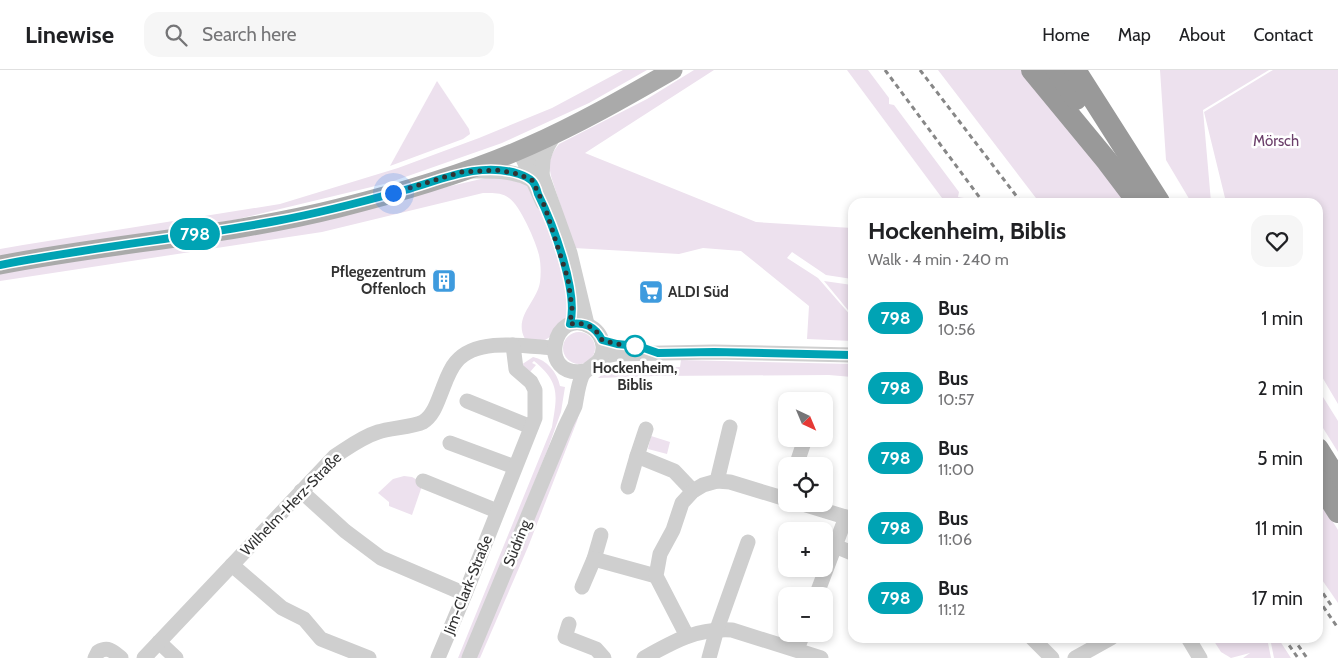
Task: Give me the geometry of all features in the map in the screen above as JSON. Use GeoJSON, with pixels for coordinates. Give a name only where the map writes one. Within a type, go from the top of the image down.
{"type":"FeatureCollection","features":[{"type":"Feature","properties":{"kind":"highway"},"geometry":{"type":"LineString","coordinates":[[1032,70],[1108,161],[1135,198]]}},
{"type":"Feature","properties":{"kind":"highway"},"geometry":{"type":"LineString","coordinates":[[1057,70],[1136,198]]}},
{"type":"Feature","properties":{"kind":"highway"},"geometry":{"type":"LineString","coordinates":[[1075,70],[1156,198]]}},
{"type":"Feature","properties":{"kind":"highway"},"geometry":{"type":"LineString","coordinates":[[1323,457],[1338,481]]}},
{"type":"Feature","properties":{"kind":"highway"},"geometry":{"type":"LineString","coordinates":[[1323,488],[1338,512]]}},
{"type":"Feature","properties":{"kind":"main road"},"geometry":{"type":"LineString","coordinates":[[0,265],[277,221],[338,208],[411,188],[461,172],[524,148],[622,99],[673,70]]}},
{"type":"Feature","properties":{"kind":"street"},"geometry":{"type":"LineString","coordinates":[[556,133],[547,147],[543,158],[544,166],[537,178],[568,279],[572,308],[570,324]]}},
{"type":"Feature","properties":{"kind":"street"},"geometry":{"type":"LineString","coordinates":[[524,148],[570,253],[586,324]]}},
{"type":"Feature","properties":{"kind":"street"},"geometry":{"type":"LineString","coordinates":[[461,172],[497,170],[537,178]]}},
{"type":"Feature","properties":{"kind":"street"},"geometry":{"type":"LineString","coordinates":[[586,371],[580,372],[568,369],[560,364],[556,357],[554,348],[556,338],[561,330],[570,324],[586,324],[598,333],[603,346],[601,358],[616,354],[714,352],[848,355]]}},
{"type":"Feature","properties":{"kind":"street"},"geometry":{"type":"LineString","coordinates":[[602,340],[638,346],[658,353]]}},
{"type":"Feature","properties":{"kind":"street","name":"Wilhelm-Herz-Straße"},"geometry":{"type":"LineString","coordinates":[[144,658],[335,456],[362,438],[422,422],[430,416],[454,364],[468,351],[483,346],[513,345],[554,348]]}},
{"type":"Feature","properties":{"kind":"street","name":"Jim-Clark-Straße"},"geometry":{"type":"LineString","coordinates":[[438,658],[466,594],[535,418],[535,390],[531,382],[516,369],[513,345]]}},
{"type":"Feature","properties":{"kind":"street","name":"Südring"},"geometry":{"type":"LineString","coordinates":[[469,658],[574,407],[579,386],[586,371],[592,368],[601,358]]}},
{"type":"Feature","properties":{"kind":"street","name":"Südring"},"geometry":{"type":"LineString","coordinates":[[565,427],[569,384],[568,369]]}},
{"type":"Feature","properties":{"kind":"street"},"geometry":{"type":"LineString","coordinates":[[467,400],[531,427]]}},
{"type":"Feature","properties":{"kind":"street"},"geometry":{"type":"LineString","coordinates":[[717,481],[730,427]]}},
{"type":"Feature","properties":{"kind":"street"},"geometry":{"type":"LineString","coordinates":[[628,488],[646,429]]}},
{"type":"Feature","properties":{"kind":"street"},"geometry":{"type":"LineString","coordinates":[[450,443],[515,467]]}},
{"type":"Feature","properties":{"kind":"street"},"geometry":{"type":"LineString","coordinates":[[638,456],[674,472],[693,491]]}},
{"type":"Feature","properties":{"kind":"street"},"geometry":{"type":"LineString","coordinates":[[423,481],[497,511]]}},
{"type":"Feature","properties":{"kind":"street"},"geometry":{"type":"LineString","coordinates":[[687,636],[656,576],[660,554],[673,530],[682,503],[693,491],[703,485],[717,481],[730,482],[778,495]]}},
{"type":"Feature","properties":{"kind":"street"},"geometry":{"type":"LineString","coordinates":[[301,491],[345,531],[381,558],[466,594]]}},
{"type":"Feature","properties":{"kind":"street"},"geometry":{"type":"LineString","coordinates":[[829,512],[848,518]]}},
{"type":"Feature","properties":{"kind":"street"},"geometry":{"type":"LineString","coordinates":[[819,587],[835,546],[848,520]]}},
{"type":"Feature","properties":{"kind":"street"},"geometry":{"type":"LineString","coordinates":[[582,587],[594,559],[601,535]]}},
{"type":"Feature","properties":{"kind":"street"},"geometry":{"type":"LineString","coordinates":[[709,658],[717,629],[748,542]]}},
{"type":"Feature","properties":{"kind":"street"},"geometry":{"type":"LineString","coordinates":[[835,546],[848,551]]}},
{"type":"Feature","properties":{"kind":"street"},"geometry":{"type":"LineString","coordinates":[[594,559],[656,576]]}},
{"type":"Feature","properties":{"kind":"street"},"geometry":{"type":"LineString","coordinates":[[232,565],[282,608],[304,619],[321,639],[369,658]]}},
{"type":"Feature","properties":{"kind":"street"},"geometry":{"type":"LineString","coordinates":[[569,624],[565,637],[596,649],[604,658]]}},
{"type":"Feature","properties":{"kind":"street"},"geometry":{"type":"LineString","coordinates":[[644,658],[687,636],[701,631],[717,629],[732,630],[822,658]]}},
{"type":"Feature","properties":{"kind":"street"},"geometry":{"type":"LineString","coordinates":[[160,642],[176,658]]}},
{"type":"Feature","properties":{"kind":"street"},"geometry":{"type":"LineString","coordinates":[[797,649],[799,642]]}},
{"type":"Feature","properties":{"kind":"street"},"geometry":{"type":"LineString","coordinates":[[1037,643],[1052,658]]}},
{"type":"Feature","properties":{"kind":"street"},"geometry":{"type":"LineString","coordinates":[[1075,658],[1102,643]]}},
{"type":"Feature","properties":{"kind":"street"},"geometry":{"type":"LineString","coordinates":[[1191,643],[1200,658]]}},
{"type":"Feature","properties":{"kind":"street"},"geometry":{"type":"LineString","coordinates":[[95,658],[98,652],[107,649],[112,650],[121,658]]}},
{"type":"Feature","properties":{"kind":"green space"},"geometry":{"type":"Polygon","coordinates":[[[623,70],[647,70],[589,103],[502,143],[388,183],[234,220],[0,257],[0,249],[280,204],[398,168],[479,138],[552,108],[623,70]]]}},
{"type":"Feature","properties":{"kind":"green space"},"geometry":{"type":"Polygon","coordinates":[[[694,70],[714,70],[585,153],[756,222],[848,228],[848,278],[826,275],[792,252],[787,258],[818,278],[848,312],[848,341],[807,339],[809,306],[741,251],[703,248],[679,254],[574,248],[551,176],[550,159],[559,144],[647,99],[694,70]]]}},
{"type":"Feature","properties":{"kind":"green space"},"geometry":{"type":"Polygon","coordinates":[[[847,70],[868,70],[889,98],[889,104],[894,105],[959,192],[958,197],[964,198],[942,198],[847,70]]]}},
{"type":"Feature","properties":{"kind":"green space"},"geometry":{"type":"Polygon","coordinates":[[[938,70],[1026,70],[1124,198],[1036,198],[938,70]]]}},
{"type":"Feature","properties":{"kind":"green space"},"geometry":{"type":"Polygon","coordinates":[[[1160,70],[1269,70],[1203,110],[1211,198],[1189,198],[1166,160],[1160,70]]]}},
{"type":"Feature","properties":{"kind":"green space","name":"Mörsch"},"geometry":{"type":"Polygon","coordinates":[[[1273,70],[1338,70],[1338,404],[1323,378],[1323,198],[1225,198],[1204,112],[1273,70]]]}},
{"type":"Feature","properties":{"kind":"green space"},"geometry":{"type":"Polygon","coordinates":[[[437,81],[469,129],[470,134],[463,139],[390,166],[437,81]]]}},
{"type":"Feature","properties":{"kind":"green space"},"geometry":{"type":"Polygon","coordinates":[[[494,176],[526,184],[537,198],[564,278],[569,308],[565,320],[553,335],[542,342],[525,339],[522,331],[524,317],[540,282],[539,255],[527,224],[518,208],[509,198],[496,193],[483,193],[322,232],[0,281],[0,271],[429,191],[494,176]]]}},
{"type":"Feature","properties":{"kind":"green space"},"geometry":{"type":"Polygon","coordinates":[[[824,281],[848,284],[848,310],[824,281]]]}},
{"type":"Feature","properties":{"kind":"green space"},"geometry":{"type":"Polygon","coordinates":[[[579,332],[591,336],[595,348],[591,360],[579,364],[567,360],[563,348],[567,336],[579,332]]]}},
{"type":"Feature","properties":{"kind":"green space"},"geometry":{"type":"Polygon","coordinates":[[[533,357],[547,364],[554,371],[560,386],[565,387],[561,412],[463,658],[458,658],[552,427],[556,398],[553,383],[543,369],[534,361],[532,363],[536,365],[530,372],[521,365],[533,357]]]}},
{"type":"Feature","properties":{"kind":"green space"},"geometry":{"type":"Polygon","coordinates":[[[681,360],[848,364],[848,377],[829,375],[598,378],[607,370],[621,365],[621,368],[680,367],[681,360]]]}},
{"type":"Feature","properties":{"kind":"green space"},"geometry":{"type":"Polygon","coordinates":[[[585,393],[577,421],[528,547],[480,658],[475,658],[585,393]]]}},
{"type":"Feature","properties":{"kind":"green space"},"geometry":{"type":"Polygon","coordinates":[[[1323,397],[1338,421],[1338,452],[1323,428],[1323,397]]]}},
{"type":"Feature","properties":{"kind":"green space"},"geometry":{"type":"Polygon","coordinates":[[[651,436],[670,442],[667,454],[648,449],[651,436]]]}},
{"type":"Feature","properties":{"kind":"green space"},"geometry":{"type":"Polygon","coordinates":[[[404,476],[412,477],[423,483],[412,515],[389,506],[389,502],[378,493],[393,479],[404,476]]]}},
{"type":"Feature","properties":{"kind":"green space"},"geometry":{"type":"Polygon","coordinates":[[[1323,506],[1338,530],[1338,603],[1323,581],[1323,506]]]}},
{"type":"Feature","properties":{"kind":"green space"},"geometry":{"type":"Polygon","coordinates":[[[1215,643],[1268,643],[1271,658],[1243,658],[1250,653],[1231,658],[1221,652],[1215,643]]]}},
{"type":"Feature","properties":{"kind":"green space"},"geometry":{"type":"Polygon","coordinates":[[[1271,643],[1281,643],[1291,658],[1274,658],[1271,643]]]}},
{"type":"Feature","properties":{"kind":"railway"},"geometry":{"type":"LineString","coordinates":[[885,70],[980,198]]}},
{"type":"Feature","properties":{"kind":"railway"},"geometry":{"type":"LineString","coordinates":[[920,70],[1018,198]]}},
{"type":"Feature","properties":{"kind":"railway"},"geometry":{"type":"LineString","coordinates":[[1323,593],[1331,605]]}},
{"type":"Feature","properties":{"kind":"railway"},"geometry":{"type":"LineString","coordinates":[[1323,606],[1338,628]]}},
{"type":"Feature","properties":{"kind":"railway"},"geometry":{"type":"LineString","coordinates":[[1288,643],[1298,658]]}},
{"type":"Feature","properties":{"kind":"railway"},"geometry":{"type":"LineString","coordinates":[[1296,643],[1307,658]]}},
{"type":"Feature","properties":{"kind":"bus line","name":"798"},"geometry":{"type":"LineString","coordinates":[[0,265],[277,221],[338,208],[461,172],[497,170],[518,174],[532,180],[545,207],[568,279],[572,308],[570,324],[586,324],[593,328],[602,340],[638,346],[658,353],[714,352],[848,355]]}},
{"type":"Feature","properties":{"kind":"place","name":"Pflegezentrum Offenloch"},"geometry":{"type":"Point","coordinates":[444,281]}},
{"type":"Feature","properties":{"kind":"place","name":"ALDI Süd"},"geometry":{"type":"Point","coordinates":[651,292]}},
{"type":"Feature","properties":{"kind":"place","name":"Hockenheim, Biblis"},"geometry":{"type":"Point","coordinates":[635,346]}},
{"type":"Feature","properties":{"kind":"route"},"geometry":{"type":"LineString","coordinates":[[393,193],[461,172],[497,170],[518,174],[532,180],[545,207],[568,279],[572,308],[570,324],[586,324],[593,328],[602,340],[638,346],[635,346]]}}]}
